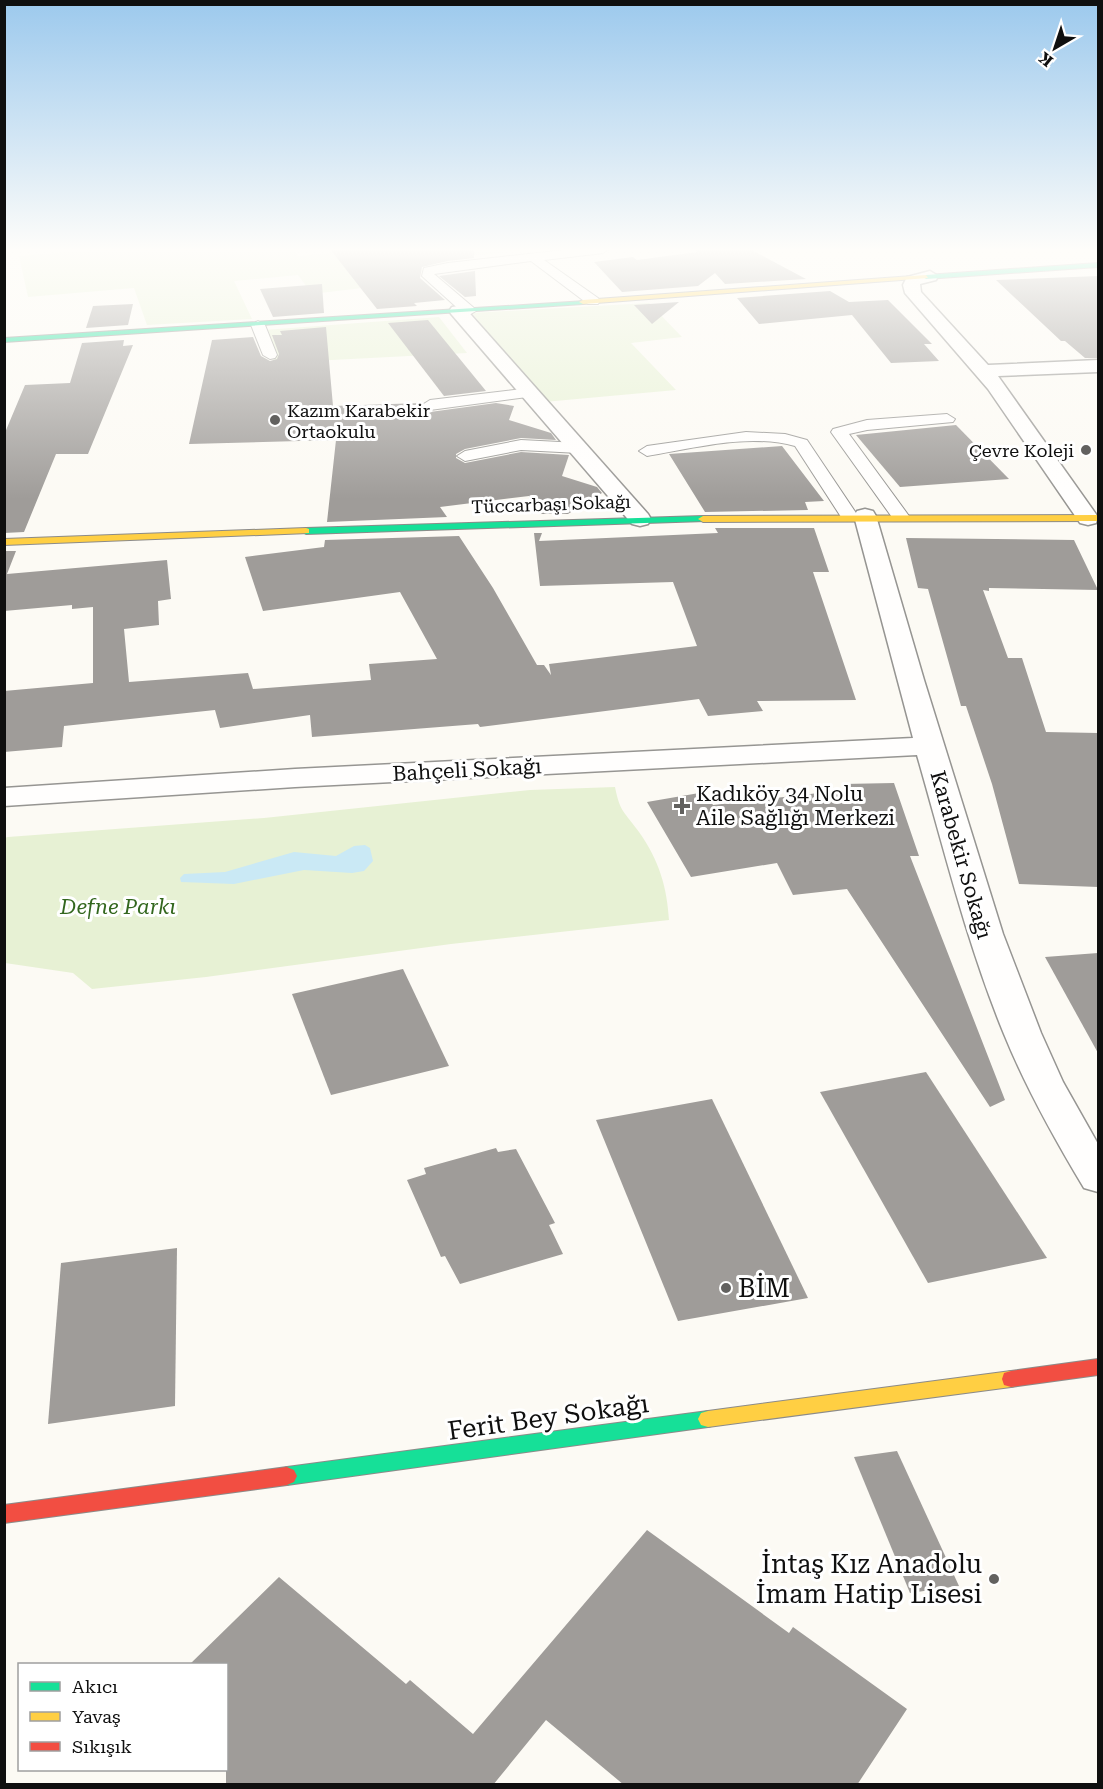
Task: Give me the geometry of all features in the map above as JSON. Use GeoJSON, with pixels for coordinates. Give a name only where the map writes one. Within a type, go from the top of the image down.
{"type":"FeatureCollection","features":[{"type":"Feature","properties":{"kind":"street"},"geometry":{"type":"LineString","coordinates":[[4,340],[140,332]]}},
{"type":"Feature","properties":{"kind":"street"},"geometry":{"type":"LineString","coordinates":[[481,332],[640,519]]}},
{"type":"Feature","properties":{"kind":"street"},"geometry":{"type":"LineString","coordinates":[[948,332],[1001,393],[1093,518]]}},
{"type":"Feature","properties":{"kind":"street"},"geometry":{"type":"LineString","coordinates":[[983,371],[1098,366]]}},
{"type":"Feature","properties":{"kind":"street","name":"Tüccarbaşı Sokağı"},"geometry":{"type":"LineString","coordinates":[[4,542],[640,519],[857,516],[1093,518]]}},
{"type":"Feature","properties":{"kind":"street","name":"Karabekir Sokağı"},"geometry":{"type":"LineString","coordinates":[[857,516],[996,970],[1048,1092],[1098,1177]]}},
{"type":"Feature","properties":{"kind":"street","name":"Bahçeli Sokağı"},"geometry":{"type":"LineString","coordinates":[[4,797],[295,778],[929,747]]}},
{"type":"Feature","properties":{"kind":"street","name":"Ferit Bey Sokağı"},"geometry":{"type":"LineString","coordinates":[[4,1514],[1098,1367]]}},
{"type":"Feature","properties":{"kind":"lane"},"geometry":{"type":"LineString","coordinates":[[261,332],[270,356]]}},
{"type":"Feature","properties":{"kind":"lane"},"geometry":{"type":"LineString","coordinates":[[430,405],[530,393]]}},
{"type":"Feature","properties":{"kind":"lane"},"geometry":{"type":"LineString","coordinates":[[900,516],[839,432],[867,425],[948,419]]}},
{"type":"Feature","properties":{"kind":"lane"},"geometry":{"type":"LineString","coordinates":[[647,451],[749,437],[789,439],[801,443],[857,516]]}},
{"type":"Feature","properties":{"kind":"lane"},"geometry":{"type":"LineString","coordinates":[[465,456],[521,446],[579,448]]}},
{"type":"Feature","properties":{"kind":"green space"},"geometry":{"type":"Polygon","coordinates":[[[265,332],[451,332],[467,353],[274,363],[265,332]]]}},
{"type":"Feature","properties":{"kind":"green space"},"geometry":{"type":"Polygon","coordinates":[[[488,332],[678,332],[682,337],[631,343],[676,390],[544,402],[488,332]]]}},
{"type":"Feature","properties":{"kind":"green space","name":"Defne Parkı"},"geometry":{"type":"Polygon","coordinates":[[[615,787],[621,807],[646,842],[657,863],[664,885],[669,920],[451,944],[206,977],[92,989],[73,973],[5,963],[4,838],[264,818],[530,790],[615,787]]]}},
{"type":"Feature","properties":{"kind":"water"},"geometry":{"type":"Polygon","coordinates":[[[365,845],[370,848],[373,861],[364,871],[352,873],[304,870],[234,884],[181,882],[180,878],[184,874],[225,872],[294,852],[336,856],[354,846],[365,845]]]}},
{"type":"Feature","properties":{"kind":"building"},"geometry":{"type":"Polygon","coordinates":[[[281,332],[326,332],[333,406],[421,403],[421,407],[430,412],[496,403],[514,406],[509,420],[551,433],[556,440],[521,438],[465,449],[456,454],[456,458],[465,463],[521,452],[569,455],[562,476],[597,487],[602,493],[568,514],[531,514],[529,496],[440,507],[447,517],[327,522],[336,440],[189,444],[212,340],[253,337],[261,356],[270,361],[277,359],[279,354],[272,335],[282,335],[281,332]]]}},
{"type":"Feature","properties":{"kind":"building"},"geometry":{"type":"Polygon","coordinates":[[[395,332],[438,332],[486,391],[444,396],[395,332]]]}},
{"type":"Feature","properties":{"kind":"building"},"geometry":{"type":"Polygon","coordinates":[[[866,332],[920,332],[932,344],[924,344],[939,361],[891,363],[866,332]]]}},
{"type":"Feature","properties":{"kind":"building"},"geometry":{"type":"Polygon","coordinates":[[[1052,332],[1098,332],[1098,358],[1085,358],[1065,341],[1061,341],[1052,332]]]}},
{"type":"Feature","properties":{"kind":"building"},"geometry":{"type":"Polygon","coordinates":[[[124,340],[123,346],[133,345],[88,454],[56,454],[24,532],[4,533],[4,435],[25,385],[70,383],[82,343],[124,340]]]}},
{"type":"Feature","properties":{"kind":"building"},"geometry":{"type":"Polygon","coordinates":[[[956,425],[1009,479],[900,487],[856,435],[956,425]]]}},
{"type":"Feature","properties":{"kind":"building"},"geometry":{"type":"Polygon","coordinates":[[[782,446],[824,501],[805,502],[808,510],[705,512],[669,454],[782,446]]]}},
{"type":"Feature","properties":{"kind":"building"},"geometry":{"type":"Polygon","coordinates":[[[715,528],[814,528],[829,572],[813,572],[856,700],[757,701],[763,711],[708,716],[699,699],[480,727],[478,724],[312,737],[310,715],[220,728],[215,710],[64,726],[62,747],[4,752],[4,691],[93,683],[93,607],[72,609],[72,605],[4,611],[4,551],[16,551],[7,574],[167,560],[171,599],[158,601],[159,625],[124,629],[129,682],[248,673],[253,689],[371,680],[369,664],[437,659],[400,592],[263,611],[245,557],[324,547],[325,540],[459,536],[493,588],[537,665],[544,665],[551,675],[549,664],[697,646],[673,582],[540,586],[534,533],[542,533],[539,541],[718,533],[715,528]]]}},
{"type":"Feature","properties":{"kind":"building"},"geometry":{"type":"Polygon","coordinates":[[[906,538],[1074,540],[1098,590],[989,588],[989,591],[983,590],[1008,658],[1022,658],[1046,732],[1098,733],[1098,887],[1019,884],[992,784],[966,706],[961,706],[928,589],[918,588],[906,538]]]}},
{"type":"Feature","properties":{"kind":"building"},"geometry":{"type":"Polygon","coordinates":[[[894,783],[919,856],[910,856],[1005,1100],[990,1107],[847,889],[793,895],[777,863],[691,877],[647,802],[705,792],[713,805],[845,790],[843,784],[894,783]]]}},
{"type":"Feature","properties":{"kind":"building"},"geometry":{"type":"Polygon","coordinates":[[[1098,953],[1098,1053],[1045,957],[1098,953]]]}},
{"type":"Feature","properties":{"kind":"building"},"geometry":{"type":"Polygon","coordinates":[[[403,969],[449,1066],[331,1095],[292,994],[403,969]]]}},
{"type":"Feature","properties":{"kind":"building"},"geometry":{"type":"Polygon","coordinates":[[[926,1072],[1047,1258],[928,1283],[820,1092],[926,1072]]]}},
{"type":"Feature","properties":{"kind":"building"},"geometry":{"type":"Polygon","coordinates":[[[712,1099],[808,1298],[678,1321],[596,1120],[712,1099]]]}},
{"type":"Feature","properties":{"kind":"building"},"geometry":{"type":"Polygon","coordinates":[[[496,1148],[498,1152],[516,1149],[555,1223],[549,1225],[563,1254],[460,1284],[445,1256],[441,1257],[407,1180],[426,1174],[424,1168],[496,1148]]]}},
{"type":"Feature","properties":{"kind":"building"},"geometry":{"type":"Polygon","coordinates":[[[177,1248],[175,1406],[48,1424],[61,1263],[177,1248]]]}},
{"type":"Feature","properties":{"kind":"building"},"geometry":{"type":"Polygon","coordinates":[[[897,1451],[959,1586],[910,1593],[854,1457],[897,1451]]]}},
{"type":"Feature","properties":{"kind":"building"},"geometry":{"type":"Polygon","coordinates":[[[647,1530],[789,1633],[793,1627],[907,1709],[857,1785],[624,1785],[546,1720],[493,1785],[226,1785],[228,1663],[191,1663],[279,1577],[406,1684],[410,1680],[473,1734],[647,1530]]]}},
{"type":"Feature","properties":{"kind":"traffic: fast"},"geometry":{"type":"LineString","coordinates":[[4,340],[118,332]]}},
{"type":"Feature","properties":{"kind":"traffic: fast"},"geometry":{"type":"LineString","coordinates":[[306,531],[703,519]]}},
{"type":"Feature","properties":{"kind":"traffic: fast"},"geometry":{"type":"LineString","coordinates":[[287,1476],[708,1419]]}},
{"type":"Feature","properties":{"kind":"traffic: slow"},"geometry":{"type":"LineString","coordinates":[[703,519],[1098,518]]}},
{"type":"Feature","properties":{"kind":"traffic: slow"},"geometry":{"type":"LineString","coordinates":[[4,542],[306,531]]}},
{"type":"Feature","properties":{"kind":"traffic: slow"},"geometry":{"type":"LineString","coordinates":[[708,1419],[1011,1379]]}},
{"type":"Feature","properties":{"kind":"traffic: jam"},"geometry":{"type":"LineString","coordinates":[[1011,1379],[1098,1367]]}},
{"type":"Feature","properties":{"kind":"traffic: jam"},"geometry":{"type":"LineString","coordinates":[[4,1514],[287,1476]]}},
{"type":"Feature","properties":{"kind":"place","name":"Kazım Karabekir Ortaokulu"},"geometry":{"type":"Point","coordinates":[275,420]}},
{"type":"Feature","properties":{"kind":"place","name":"Çevre Koleji"},"geometry":{"type":"Point","coordinates":[1086,450]}},
{"type":"Feature","properties":{"kind":"place","name":"Kadıköy 34 Nolu Aile Sağlığı Merkezi"},"geometry":{"type":"Point","coordinates":[682,806]}},
{"type":"Feature","properties":{"kind":"place","name":"BİM"},"geometry":{"type":"Point","coordinates":[726,1288]}},
{"type":"Feature","properties":{"kind":"place","name":"İntaş Kız Anadolu İmam Hatip Lisesi"},"geometry":{"type":"Point","coordinates":[994,1579]}}]}
